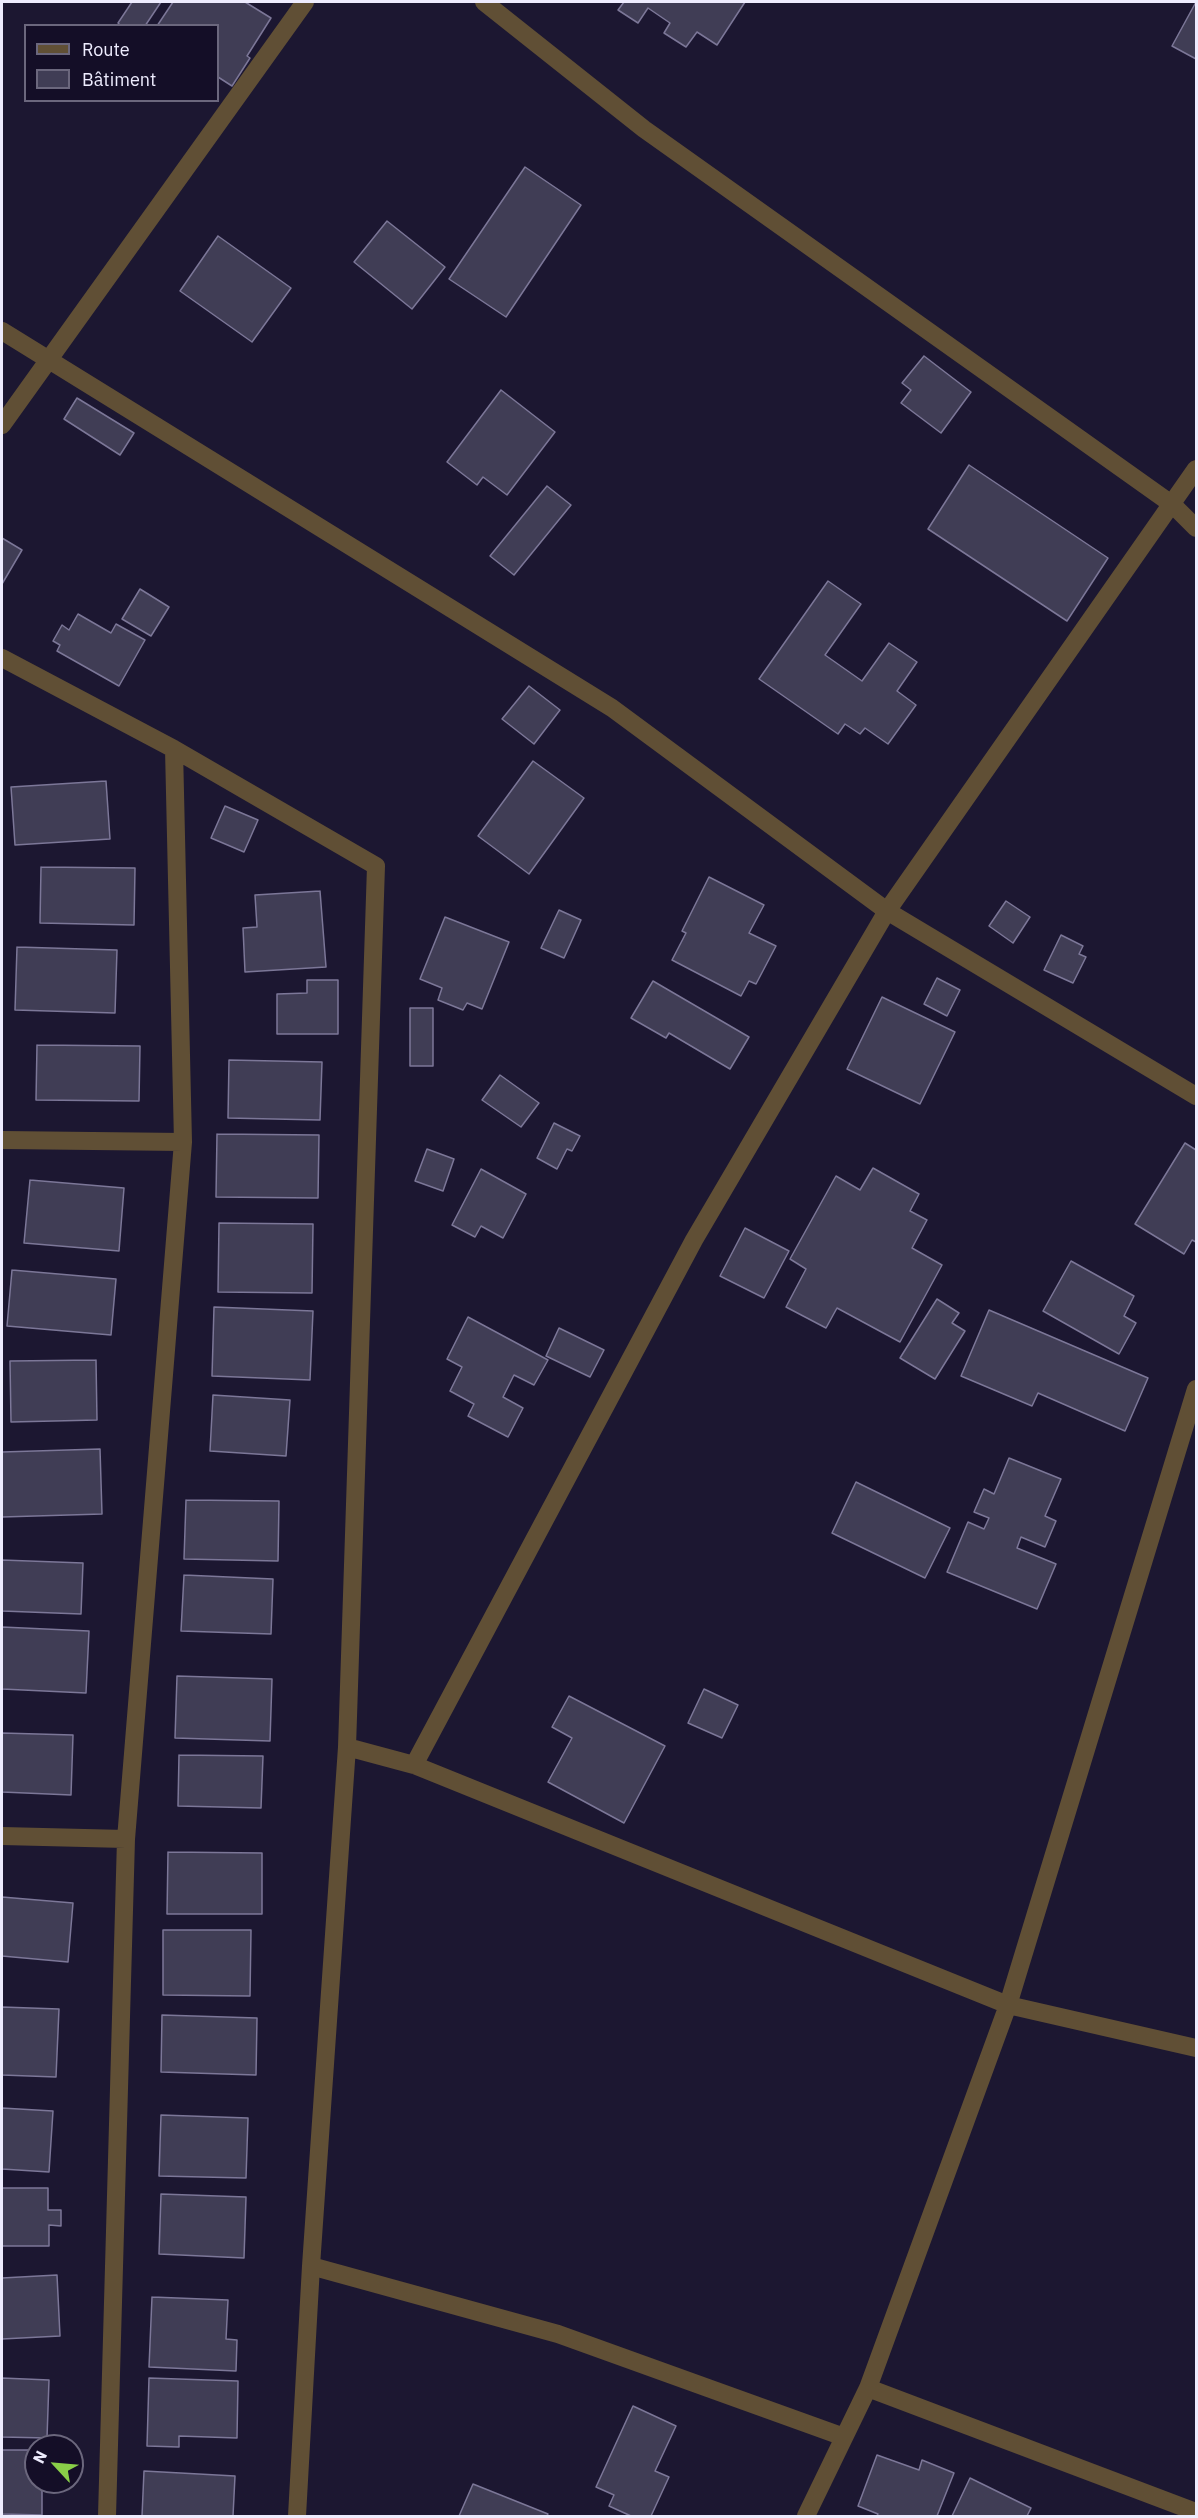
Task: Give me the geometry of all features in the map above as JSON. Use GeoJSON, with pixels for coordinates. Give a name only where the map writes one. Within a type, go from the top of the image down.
{"type":"FeatureCollection","features":[{"type":"Feature","properties":{"kind":"street"},"geometry":{"type":"LineString","coordinates":[[2,425],[305,2]]}},
{"type":"Feature","properties":{"kind":"street"},"geometry":{"type":"LineString","coordinates":[[484,2],[644,129],[1173,505],[1197,528]]}},
{"type":"Feature","properties":{"kind":"street"},"geometry":{"type":"LineString","coordinates":[[2,331],[612,708],[887,910],[1197,1096]]}},
{"type":"Feature","properties":{"kind":"street"},"geometry":{"type":"LineString","coordinates":[[414,1765],[694,1240],[887,910],[1197,468]]}},
{"type":"Feature","properties":{"kind":"street"},"geometry":{"type":"LineString","coordinates":[[2,658],[174,749],[376,866],[347,1747],[311,2266],[297,2517]]}},
{"type":"Feature","properties":{"kind":"street"},"geometry":{"type":"LineString","coordinates":[[107,2517],[126,1839],[183,1142],[174,749]]}},
{"type":"Feature","properties":{"kind":"street"},"geometry":{"type":"LineString","coordinates":[[2,1140],[183,1142]]}},
{"type":"Feature","properties":{"kind":"street"},"geometry":{"type":"LineString","coordinates":[[806,2517],[868,2388],[1008,2005],[1197,1389]]}},
{"type":"Feature","properties":{"kind":"street"},"geometry":{"type":"LineString","coordinates":[[347,1747],[414,1765],[1008,2005],[1197,2048]]}},
{"type":"Feature","properties":{"kind":"street"},"geometry":{"type":"LineString","coordinates":[[2,1836],[126,1839]]}},
{"type":"Feature","properties":{"kind":"street"},"geometry":{"type":"LineString","coordinates":[[311,2266],[558,2334],[844,2437]]}},
{"type":"Feature","properties":{"kind":"street"},"geometry":{"type":"LineString","coordinates":[[868,2388],[1197,2512]]}},
{"type":"Feature","properties":{"kind":"building"},"geometry":{"type":"Polygon","coordinates":[[[132,2],[161,2],[146,24],[118,23],[132,2]]]}},
{"type":"Feature","properties":{"kind":"building"},"geometry":{"type":"Polygon","coordinates":[[[173,2],[245,2],[271,18],[247,56],[250,58],[232,86],[219,78],[219,24],[158,24],[173,2]]]}},
{"type":"Feature","properties":{"kind":"building"},"geometry":{"type":"Polygon","coordinates":[[[624,2],[745,2],[717,45],[697,32],[686,47],[664,33],[670,23],[648,8],[638,23],[618,10],[624,2]]]}},
{"type":"Feature","properties":{"kind":"building"},"geometry":{"type":"Polygon","coordinates":[[[1196,2],[1196,59],[1172,46],[1196,2]]]}},
{"type":"Feature","properties":{"kind":"building"},"geometry":{"type":"Polygon","coordinates":[[[525,167],[581,205],[506,317],[449,279],[525,167]]]}},
{"type":"Feature","properties":{"kind":"building"},"geometry":{"type":"Polygon","coordinates":[[[387,221],[445,267],[412,309],[354,262],[387,221]]]}},
{"type":"Feature","properties":{"kind":"building"},"geometry":{"type":"Polygon","coordinates":[[[218,236],[291,288],[252,342],[180,291],[218,236]]]}},
{"type":"Feature","properties":{"kind":"building"},"geometry":{"type":"Polygon","coordinates":[[[924,356],[971,392],[941,433],[901,403],[911,390],[902,383],[924,356]]]}},
{"type":"Feature","properties":{"kind":"building"},"geometry":{"type":"Polygon","coordinates":[[[501,390],[555,432],[507,495],[483,477],[477,485],[447,462],[501,390]]]}},
{"type":"Feature","properties":{"kind":"building"},"geometry":{"type":"Polygon","coordinates":[[[77,398],[134,433],[120,455],[64,419],[77,398]]]}},
{"type":"Feature","properties":{"kind":"building"},"geometry":{"type":"Polygon","coordinates":[[[969,465],[1108,558],[1067,621],[928,529],[969,465]]]}},
{"type":"Feature","properties":{"kind":"building"},"geometry":{"type":"Polygon","coordinates":[[[547,486],[571,505],[514,575],[490,556],[547,486]]]}},
{"type":"Feature","properties":{"kind":"building"},"geometry":{"type":"Polygon","coordinates":[[[2,538],[22,550],[2,584],[2,538]]]}},
{"type":"Feature","properties":{"kind":"building"},"geometry":{"type":"Polygon","coordinates":[[[828,581],[861,604],[825,655],[862,681],[889,643],[917,662],[897,691],[916,705],[888,744],[865,728],[860,734],[845,724],[838,734],[759,679],[828,581]]]}},
{"type":"Feature","properties":{"kind":"building"},"geometry":{"type":"Polygon","coordinates":[[[140,589],[169,607],[151,636],[122,619],[140,589]]]}},
{"type":"Feature","properties":{"kind":"building"},"geometry":{"type":"Polygon","coordinates":[[[78,614],[111,633],[116,624],[145,640],[119,686],[57,651],[60,645],[53,641],[62,625],[69,630],[78,614]]]}},
{"type":"Feature","properties":{"kind":"building"},"geometry":{"type":"Polygon","coordinates":[[[529,686],[560,710],[534,744],[502,719],[529,686]]]}},
{"type":"Feature","properties":{"kind":"building"},"geometry":{"type":"Polygon","coordinates":[[[533,761],[584,798],[529,874],[478,836],[533,761]]]}},
{"type":"Feature","properties":{"kind":"building"},"geometry":{"type":"Polygon","coordinates":[[[106,781],[110,839],[15,845],[11,787],[106,781]]]}},
{"type":"Feature","properties":{"kind":"building"},"geometry":{"type":"Polygon","coordinates":[[[225,806],[258,820],[244,852],[211,838],[225,806]]]}},
{"type":"Feature","properties":{"kind":"building"},"geometry":{"type":"Polygon","coordinates":[[[41,867],[135,868],[134,925],[40,923],[41,867]]]}},
{"type":"Feature","properties":{"kind":"building"},"geometry":{"type":"Polygon","coordinates":[[[709,877],[764,905],[749,933],[776,946],[756,984],[749,981],[741,996],[672,960],[686,933],[682,931],[709,877]]]}},
{"type":"Feature","properties":{"kind":"building"},"geometry":{"type":"Polygon","coordinates":[[[320,891],[326,967],[245,972],[243,928],[257,927],[255,895],[320,891]]]}},
{"type":"Feature","properties":{"kind":"building"},"geometry":{"type":"Polygon","coordinates":[[[1006,901],[1030,917],[1013,943],[989,926],[1006,901]]]}},
{"type":"Feature","properties":{"kind":"building"},"geometry":{"type":"Polygon","coordinates":[[[559,910],[581,920],[564,958],[541,948],[559,910]]]}},
{"type":"Feature","properties":{"kind":"building"},"geometry":{"type":"Polygon","coordinates":[[[445,917],[509,942],[482,1009],[467,1003],[463,1010],[438,1000],[442,988],[420,979],[445,917]]]}},
{"type":"Feature","properties":{"kind":"building"},"geometry":{"type":"Polygon","coordinates":[[[1061,935],[1083,946],[1079,954],[1086,957],[1073,983],[1044,970],[1061,935]]]}},
{"type":"Feature","properties":{"kind":"building"},"geometry":{"type":"Polygon","coordinates":[[[17,947],[117,950],[115,1013],[15,1010],[17,947]]]}},
{"type":"Feature","properties":{"kind":"building"},"geometry":{"type":"Polygon","coordinates":[[[937,978],[960,990],[947,1016],[924,1004],[937,978]]]}},
{"type":"Feature","properties":{"kind":"building"},"geometry":{"type":"Polygon","coordinates":[[[307,980],[338,980],[338,1034],[277,1034],[277,994],[307,993],[307,980]]]}},
{"type":"Feature","properties":{"kind":"building"},"geometry":{"type":"Polygon","coordinates":[[[653,981],[749,1037],[730,1069],[669,1033],[666,1038],[631,1018],[653,981]]]}},
{"type":"Feature","properties":{"kind":"building"},"geometry":{"type":"Polygon","coordinates":[[[882,997],[955,1032],[920,1104],[847,1069],[882,997]]]}},
{"type":"Feature","properties":{"kind":"building"},"geometry":{"type":"Polygon","coordinates":[[[410,1008],[433,1008],[433,1066],[410,1066],[410,1008]]]}},
{"type":"Feature","properties":{"kind":"building"},"geometry":{"type":"Polygon","coordinates":[[[37,1045],[140,1046],[139,1101],[36,1100],[37,1045]]]}},
{"type":"Feature","properties":{"kind":"building"},"geometry":{"type":"Polygon","coordinates":[[[229,1060],[322,1062],[320,1120],[228,1118],[229,1060]]]}},
{"type":"Feature","properties":{"kind":"building"},"geometry":{"type":"Polygon","coordinates":[[[500,1075],[539,1103],[521,1127],[482,1100],[500,1075]]]}},
{"type":"Feature","properties":{"kind":"building"},"geometry":{"type":"Polygon","coordinates":[[[554,1123],[580,1136],[572,1151],[567,1149],[557,1169],[537,1158],[554,1123]]]}},
{"type":"Feature","properties":{"kind":"building"},"geometry":{"type":"Polygon","coordinates":[[[217,1134],[319,1135],[318,1198],[216,1197],[217,1134]]]}},
{"type":"Feature","properties":{"kind":"building"},"geometry":{"type":"Polygon","coordinates":[[[1185,1143],[1196,1150],[1196,1242],[1192,1240],[1184,1254],[1135,1224],[1185,1143]]]}},
{"type":"Feature","properties":{"kind":"building"},"geometry":{"type":"Polygon","coordinates":[[[427,1149],[454,1159],[443,1191],[415,1181],[427,1149]]]}},
{"type":"Feature","properties":{"kind":"building"},"geometry":{"type":"Polygon","coordinates":[[[873,1168],[919,1194],[910,1211],[927,1220],[912,1248],[942,1265],[900,1342],[837,1308],[826,1328],[786,1307],[806,1269],[790,1259],[836,1176],[860,1190],[873,1168]]]}},
{"type":"Feature","properties":{"kind":"building"},"geometry":{"type":"Polygon","coordinates":[[[481,1169],[526,1194],[503,1238],[481,1226],[475,1237],[452,1225],[481,1169]]]}},
{"type":"Feature","properties":{"kind":"building"},"geometry":{"type":"Polygon","coordinates":[[[30,1180],[124,1188],[119,1251],[24,1243],[30,1180]]]}},
{"type":"Feature","properties":{"kind":"building"},"geometry":{"type":"Polygon","coordinates":[[[219,1223],[313,1224],[312,1293],[218,1292],[219,1223]]]}},
{"type":"Feature","properties":{"kind":"building"},"geometry":{"type":"Polygon","coordinates":[[[745,1228],[789,1251],[764,1298],[720,1276],[745,1228]]]}},
{"type":"Feature","properties":{"kind":"building"},"geometry":{"type":"Polygon","coordinates":[[[1071,1261],[1134,1296],[1124,1316],[1136,1323],[1119,1354],[1043,1311],[1071,1261]]]}},
{"type":"Feature","properties":{"kind":"building"},"geometry":{"type":"Polygon","coordinates":[[[12,1270],[116,1279],[111,1335],[7,1326],[12,1270]]]}},
{"type":"Feature","properties":{"kind":"building"},"geometry":{"type":"Polygon","coordinates":[[[937,1299],[959,1313],[952,1323],[965,1331],[935,1379],[900,1358],[937,1299]]]}},
{"type":"Feature","properties":{"kind":"building"},"geometry":{"type":"Polygon","coordinates":[[[214,1307],[313,1311],[310,1380],[212,1376],[214,1307]]]}},
{"type":"Feature","properties":{"kind":"building"},"geometry":{"type":"Polygon","coordinates":[[[989,1310],[1148,1378],[1125,1431],[1038,1393],[1032,1406],[961,1376],[989,1310]]]}},
{"type":"Feature","properties":{"kind":"building"},"geometry":{"type":"Polygon","coordinates":[[[468,1317],[548,1360],[534,1385],[514,1375],[503,1397],[523,1408],[508,1437],[468,1416],[474,1404],[450,1391],[462,1367],[447,1359],[468,1317]]]}},
{"type":"Feature","properties":{"kind":"building"},"geometry":{"type":"Polygon","coordinates":[[[559,1328],[604,1350],[590,1377],[546,1356],[559,1328]]]}},
{"type":"Feature","properties":{"kind":"building"},"geometry":{"type":"Polygon","coordinates":[[[96,1360],[97,1420],[11,1422],[10,1361],[96,1360]]]}},
{"type":"Feature","properties":{"kind":"building"},"geometry":{"type":"Polygon","coordinates":[[[213,1395],[290,1400],[286,1456],[210,1451],[213,1395]]]}},
{"type":"Feature","properties":{"kind":"building"},"geometry":{"type":"Polygon","coordinates":[[[100,1449],[102,1514],[2,1517],[2,1452],[100,1449]]]}},
{"type":"Feature","properties":{"kind":"building"},"geometry":{"type":"Polygon","coordinates":[[[1009,1458],[1061,1479],[1045,1516],[1056,1521],[1045,1547],[1021,1537],[1017,1548],[1056,1564],[1037,1609],[947,1572],[968,1522],[984,1529],[989,1518],[974,1512],[984,1489],[994,1494],[1009,1458]]]}},
{"type":"Feature","properties":{"kind":"building"},"geometry":{"type":"Polygon","coordinates":[[[856,1482],[950,1528],[925,1578],[832,1533],[856,1482]]]}},
{"type":"Feature","properties":{"kind":"building"},"geometry":{"type":"Polygon","coordinates":[[[186,1500],[279,1501],[278,1561],[184,1559],[186,1500]]]}},
{"type":"Feature","properties":{"kind":"building"},"geometry":{"type":"Polygon","coordinates":[[[2,1560],[83,1563],[81,1614],[2,1611],[2,1560]]]}},
{"type":"Feature","properties":{"kind":"building"},"geometry":{"type":"Polygon","coordinates":[[[184,1575],[273,1579],[271,1634],[181,1631],[184,1575]]]}},
{"type":"Feature","properties":{"kind":"building"},"geometry":{"type":"Polygon","coordinates":[[[2,1627],[89,1631],[86,1693],[2,1689],[2,1627]]]}},
{"type":"Feature","properties":{"kind":"building"},"geometry":{"type":"Polygon","coordinates":[[[177,1676],[272,1679],[270,1741],[175,1738],[177,1676]]]}},
{"type":"Feature","properties":{"kind":"building"},"geometry":{"type":"Polygon","coordinates":[[[704,1689],[738,1705],[722,1738],[688,1723],[704,1689]]]}},
{"type":"Feature","properties":{"kind":"building"},"geometry":{"type":"Polygon","coordinates":[[[569,1696],[665,1746],[624,1823],[548,1782],[572,1738],[552,1727],[569,1696]]]}},
{"type":"Feature","properties":{"kind":"building"},"geometry":{"type":"Polygon","coordinates":[[[2,1733],[73,1735],[71,1795],[2,1792],[2,1733]]]}},
{"type":"Feature","properties":{"kind":"building"},"geometry":{"type":"Polygon","coordinates":[[[179,1755],[263,1756],[261,1808],[178,1806],[179,1755]]]}},
{"type":"Feature","properties":{"kind":"building"},"geometry":{"type":"Polygon","coordinates":[[[168,1852],[262,1853],[262,1914],[167,1914],[168,1852]]]}},
{"type":"Feature","properties":{"kind":"building"},"geometry":{"type":"Polygon","coordinates":[[[2,1897],[73,1903],[68,1962],[2,1956],[2,1897]]]}},
{"type":"Feature","properties":{"kind":"building"},"geometry":{"type":"Polygon","coordinates":[[[163,1930],[251,1930],[250,1996],[163,1995],[163,1930]]]}},
{"type":"Feature","properties":{"kind":"building"},"geometry":{"type":"Polygon","coordinates":[[[2,2007],[59,2009],[56,2077],[2,2075],[2,2007]]]}},
{"type":"Feature","properties":{"kind":"building"},"geometry":{"type":"Polygon","coordinates":[[[162,2015],[257,2018],[256,2075],[161,2072],[162,2015]]]}},
{"type":"Feature","properties":{"kind":"building"},"geometry":{"type":"Polygon","coordinates":[[[2,2108],[53,2111],[49,2172],[2,2169],[2,2108]]]}},
{"type":"Feature","properties":{"kind":"building"},"geometry":{"type":"Polygon","coordinates":[[[161,2115],[248,2118],[246,2178],[159,2176],[161,2115]]]}},
{"type":"Feature","properties":{"kind":"building"},"geometry":{"type":"Polygon","coordinates":[[[2,2188],[48,2188],[48,2210],[61,2210],[61,2226],[49,2225],[49,2246],[2,2246],[2,2188]]]}},
{"type":"Feature","properties":{"kind":"building"},"geometry":{"type":"Polygon","coordinates":[[[161,2194],[246,2197],[244,2258],[159,2254],[161,2194]]]}},
{"type":"Feature","properties":{"kind":"building"},"geometry":{"type":"Polygon","coordinates":[[[57,2275],[60,2336],[2,2339],[2,2278],[57,2275]]]}},
{"type":"Feature","properties":{"kind":"building"},"geometry":{"type":"Polygon","coordinates":[[[152,2297],[228,2300],[226,2339],[237,2340],[236,2371],[149,2367],[152,2297]]]}},
{"type":"Feature","properties":{"kind":"building"},"geometry":{"type":"Polygon","coordinates":[[[2,2378],[49,2380],[47,2434],[24,2434],[24,2437],[2,2437],[2,2378]]]}},
{"type":"Feature","properties":{"kind":"building"},"geometry":{"type":"Polygon","coordinates":[[[149,2378],[238,2381],[237,2438],[179,2436],[179,2447],[147,2446],[149,2378]]]}},
{"type":"Feature","properties":{"kind":"building"},"geometry":{"type":"Polygon","coordinates":[[[633,2406],[676,2426],[655,2471],[669,2477],[651,2516],[631,2516],[609,2506],[614,2495],[596,2487],[633,2406]]]}},
{"type":"Feature","properties":{"kind":"building"},"geometry":{"type":"Polygon","coordinates":[[[2,2450],[24,2450],[24,2494],[42,2494],[42,2515],[2,2514],[2,2450]]]}},
{"type":"Feature","properties":{"kind":"building"},"geometry":{"type":"Polygon","coordinates":[[[877,2455],[919,2470],[922,2460],[954,2473],[937,2516],[877,2516],[878,2514],[858,2506],[877,2455]]]}},
{"type":"Feature","properties":{"kind":"building"},"geometry":{"type":"Polygon","coordinates":[[[144,2471],[235,2476],[233,2516],[142,2516],[144,2471]]]}},
{"type":"Feature","properties":{"kind":"building"},"geometry":{"type":"Polygon","coordinates":[[[970,2478],[1031,2508],[1027,2516],[952,2516],[970,2478]]]}},
{"type":"Feature","properties":{"kind":"building"},"geometry":{"type":"Polygon","coordinates":[[[473,2484],[548,2514],[547,2516],[459,2516],[473,2484]]]}}]}
